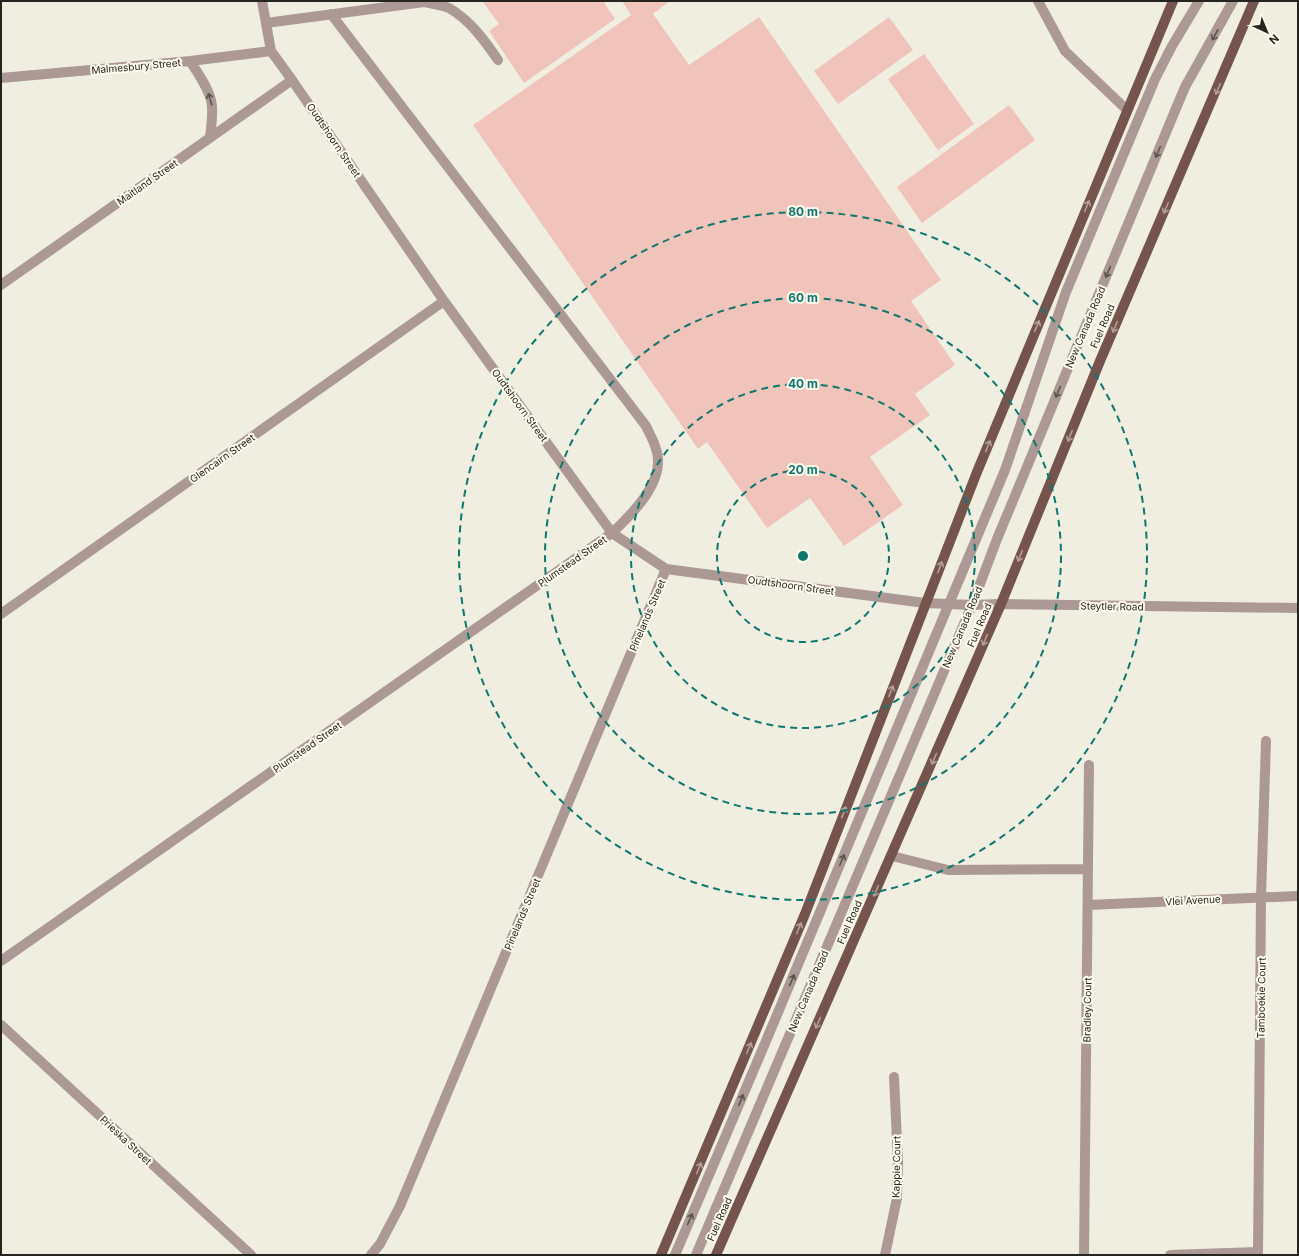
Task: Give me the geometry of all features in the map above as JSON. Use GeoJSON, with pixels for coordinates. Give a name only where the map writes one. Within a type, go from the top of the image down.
{"type":"FeatureCollection","features":[{"type":"Feature","properties":{"kind":"main road"},"geometry":{"type":"LineString","coordinates":[[661,1255],[805,914],[925,603],[1001,413],[1172,1]]}},
{"type":"Feature","properties":{"kind":"main road","name":"Fuel Road"},"geometry":{"type":"LineString","coordinates":[[716,1255],[892,856],[1001,604],[1100,361],[1254,1]]}},
{"type":"Feature","properties":{"kind":"street","name":"Oudtshoorn Street"},"geometry":{"type":"LineString","coordinates":[[262,1],[271,52],[292,80],[444,301],[612,533],[666,569],[925,603]]}},
{"type":"Feature","properties":{"kind":"street"},"geometry":{"type":"LineString","coordinates":[[1038,1],[1065,51],[1126,110]]}},
{"type":"Feature","properties":{"kind":"street","name":"New Canada Road"},"geometry":{"type":"LineString","coordinates":[[675,1255],[770,1034],[1004,470],[1066,292],[1156,79],[1172,46],[1199,1]]}},
{"type":"Feature","properties":{"kind":"street","name":"New Canada Road"},"geometry":{"type":"LineString","coordinates":[[696,1255],[972,605],[1006,517],[1185,87],[1233,1]]}},
{"type":"Feature","properties":{"kind":"street"},"geometry":{"type":"LineString","coordinates":[[266,23],[424,2],[447,8],[464,19],[485,41],[498,60]]}},
{"type":"Feature","properties":{"kind":"street","name":"Plumstead Street"},"geometry":{"type":"LineString","coordinates":[[1,961],[612,533],[631,515],[650,489],[658,466],[657,450],[646,426],[331,14]]}},
{"type":"Feature","properties":{"kind":"street","name":"Malmesbury Street"},"geometry":{"type":"LineString","coordinates":[[1,78],[271,52]]}},
{"type":"Feature","properties":{"kind":"street"},"geometry":{"type":"LineString","coordinates":[[190,61],[211,101],[212,114],[210,138]]}},
{"type":"Feature","properties":{"kind":"street","name":"Maitland Street"},"geometry":{"type":"LineString","coordinates":[[1,285],[292,80]]}},
{"type":"Feature","properties":{"kind":"street","name":"Glencairn Street"},"geometry":{"type":"LineString","coordinates":[[1,614],[444,301]]}},
{"type":"Feature","properties":{"kind":"street","name":"Pinelands Street"},"geometry":{"type":"LineString","coordinates":[[371,1255],[380,1244],[400,1206],[666,569]]}},
{"type":"Feature","properties":{"kind":"street","name":"Steytler Road"},"geometry":{"type":"LineString","coordinates":[[925,603],[949,605],[1001,604],[1298,608]]}},
{"type":"Feature","properties":{"kind":"street","name":"Tamboekie Court"},"geometry":{"type":"LineString","coordinates":[[1258,1254],[1262,897],[1266,741]]}},
{"type":"Feature","properties":{"kind":"street","name":"Bradley Court"},"geometry":{"type":"LineString","coordinates":[[1084,1255],[1089,766]]}},
{"type":"Feature","properties":{"kind":"street"},"geometry":{"type":"LineString","coordinates":[[892,856],[948,870],[1088,869]]}},
{"type":"Feature","properties":{"kind":"street","name":"Vlei Avenue"},"geometry":{"type":"LineString","coordinates":[[1088,905],[1298,896]]}},
{"type":"Feature","properties":{"kind":"street","name":"Prieska Street"},"geometry":{"type":"LineString","coordinates":[[1,1024],[251,1255]]}},
{"type":"Feature","properties":{"kind":"street","name":"Kappie Court"},"geometry":{"type":"LineString","coordinates":[[885,1255],[897,1198],[898,1162],[894,1077]]}},
{"type":"Feature","properties":{"kind":"street"},"geometry":{"type":"LineString","coordinates":[[1170,1255],[1258,1254]]}},
{"type":"Feature","properties":{"kind":"building"},"geometry":{"type":"Polygon","coordinates":[[[603,1],[615,19],[524,83],[489,31],[499,24],[483,2],[603,1]]]}},
{"type":"Feature","properties":{"kind":"building"},"geometry":{"type":"Polygon","coordinates":[[[622,1],[670,1],[653,14],[689,65],[759,17],[941,280],[911,301],[955,365],[915,394],[930,415],[870,457],[903,505],[844,546],[810,498],[767,528],[707,442],[698,449],[473,125],[631,15],[622,1]]]}},
{"type":"Feature","properties":{"kind":"building"},"geometry":{"type":"Polygon","coordinates":[[[889,17],[913,50],[838,104],[814,71],[889,17]]]}},
{"type":"Feature","properties":{"kind":"building"},"geometry":{"type":"Polygon","coordinates":[[[924,54],[974,124],[938,150],[888,79],[924,54]]]}},
{"type":"Feature","properties":{"kind":"building"},"geometry":{"type":"Polygon","coordinates":[[[1009,105],[1035,140],[922,223],[897,187],[1009,105]]]}}]}
